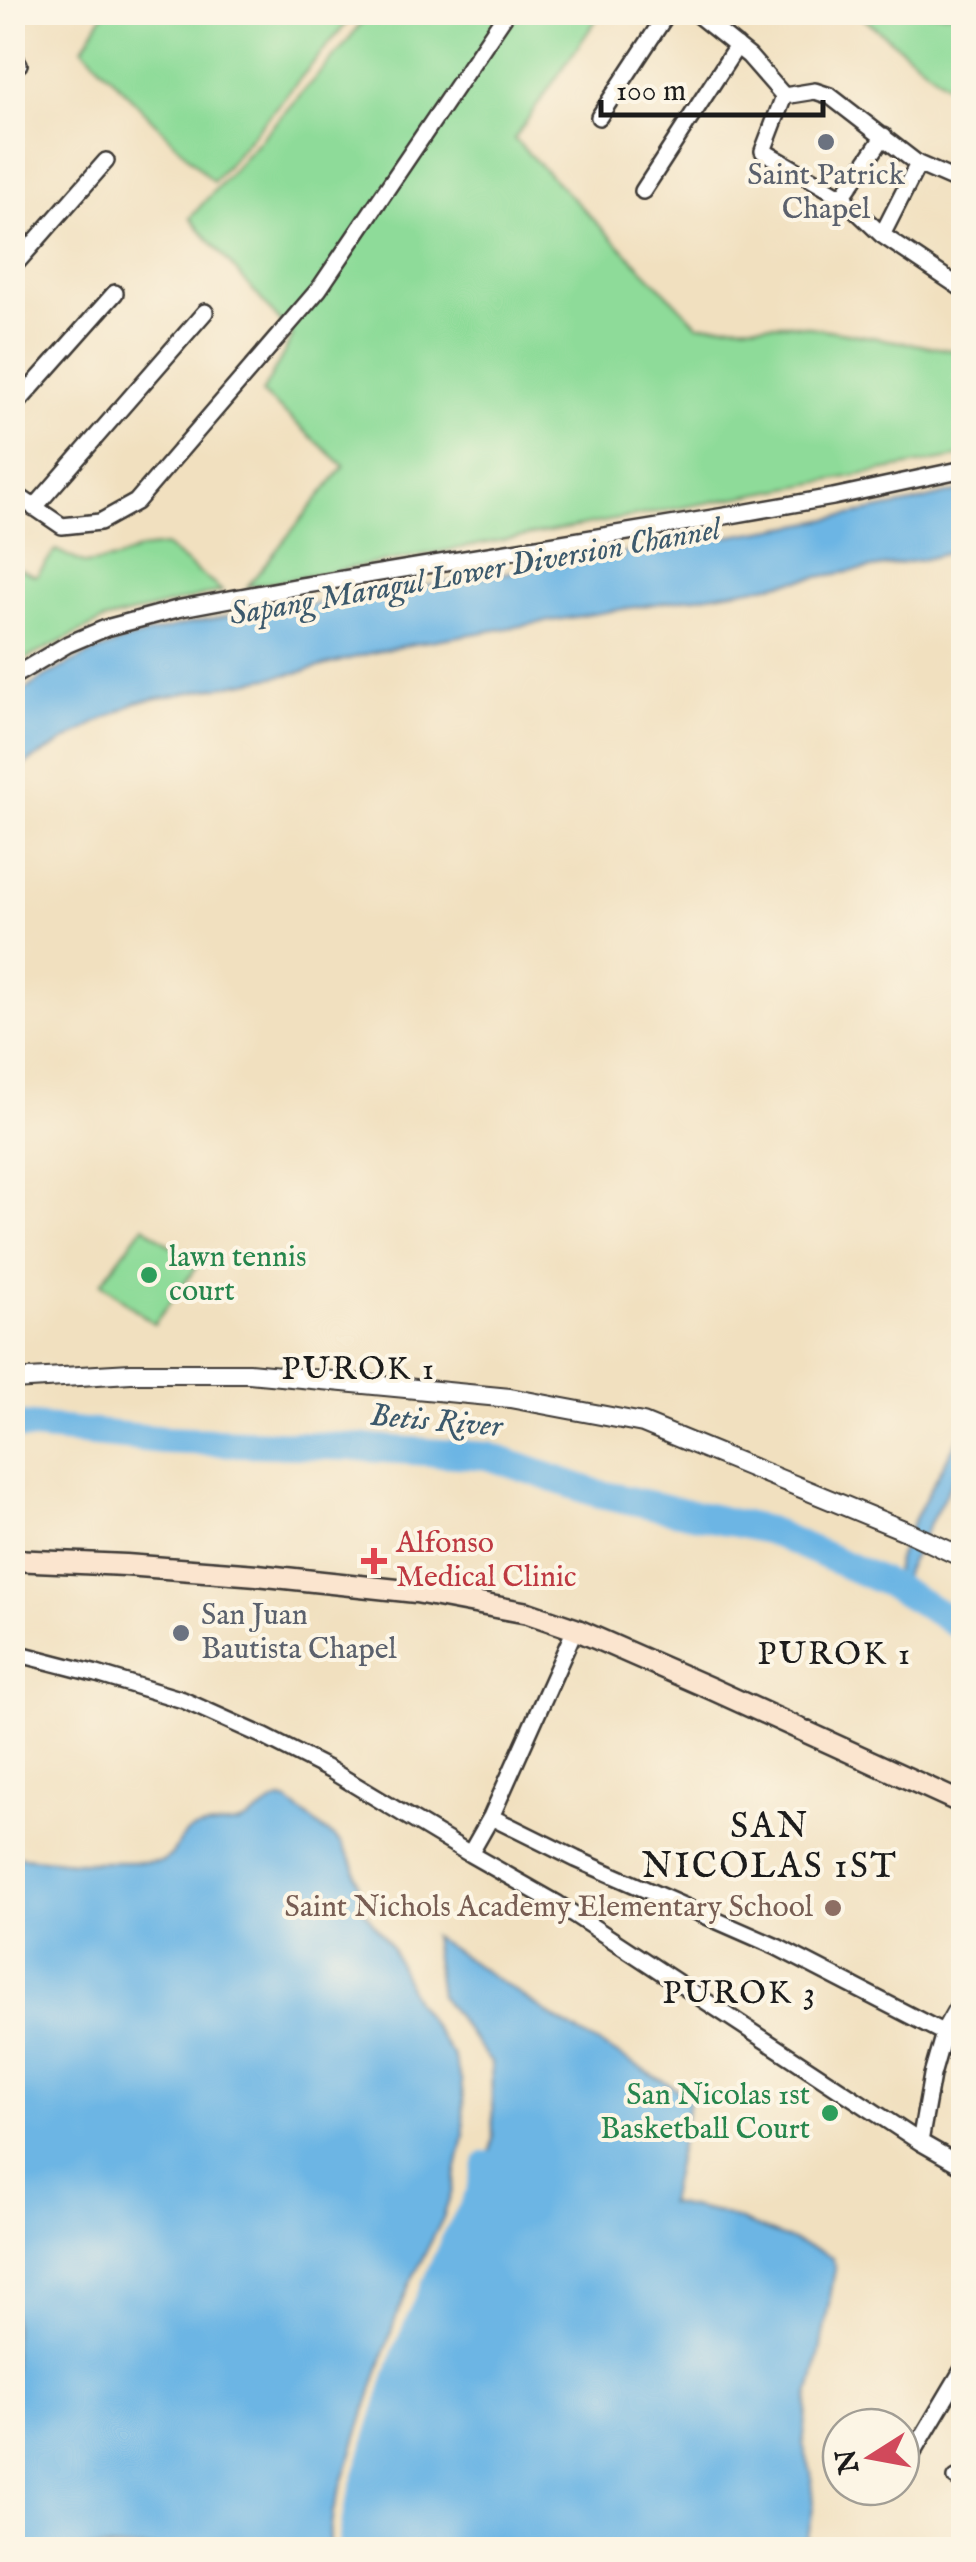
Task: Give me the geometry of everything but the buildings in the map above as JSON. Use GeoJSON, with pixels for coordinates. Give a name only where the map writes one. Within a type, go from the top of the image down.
{"type":"FeatureCollection","features":[{"type":"Feature","properties":{"kind":"main road"},"geometry":{"type":"LineString","coordinates":[[12,1560],[238,1574],[416,1592],[528,1613],[575,1629],[964,1804]]}},
{"type":"Feature","properties":{"kind":"street"},"geometry":{"type":"LineString","coordinates":[[12,492],[62,526],[100,522],[136,502],[318,288],[507,12]]}},
{"type":"Feature","properties":{"kind":"street"},"geometry":{"type":"LineString","coordinates":[[599,117],[668,12]]}},
{"type":"Feature","properties":{"kind":"street"},"geometry":{"type":"LineString","coordinates":[[694,12],[749,56],[784,96]]}},
{"type":"Feature","properties":{"kind":"street"},"geometry":{"type":"LineString","coordinates":[[643,191],[737,46]]}},
{"type":"Feature","properties":{"kind":"street"},"geometry":{"type":"LineString","coordinates":[[784,96],[821,92],[918,164],[964,184]]}},
{"type":"Feature","properties":{"kind":"street"},"geometry":{"type":"LineString","coordinates":[[784,96],[764,151],[842,197],[882,235],[964,290]]}},
{"type":"Feature","properties":{"kind":"street"},"geometry":{"type":"LineString","coordinates":[[842,197],[884,136]]}},
{"type":"Feature","properties":{"kind":"street"},"geometry":{"type":"LineString","coordinates":[[12,268],[106,161]]}},
{"type":"Feature","properties":{"kind":"street"},"geometry":{"type":"LineString","coordinates":[[882,235],[918,164]]}},
{"type":"Feature","properties":{"kind":"street"},"geometry":{"type":"LineString","coordinates":[[12,408],[115,293]]}},
{"type":"Feature","properties":{"kind":"street"},"geometry":{"type":"LineString","coordinates":[[34,508],[205,312]]}},
{"type":"Feature","properties":{"kind":"street"},"geometry":{"type":"LineString","coordinates":[[12,677],[68,644],[106,628],[181,608],[732,515],[964,469]]}},
{"type":"Feature","properties":{"kind":"street"},"geometry":{"type":"LineString","coordinates":[[12,1380],[131,1373],[249,1373],[510,1398],[643,1423],[964,1558]]}},
{"type":"Feature","properties":{"kind":"street"},"geometry":{"type":"LineString","coordinates":[[470,1854],[491,1817],[575,1629]]}},
{"type":"Feature","properties":{"kind":"street"},"geometry":{"type":"LineString","coordinates":[[12,1652],[183,1700],[330,1770],[625,1946],[964,2168]]}},
{"type":"Feature","properties":{"kind":"street"},"geometry":{"type":"LineString","coordinates":[[491,1817],[576,1859],[777,1947],[964,2044]]}},
{"type":"Feature","properties":{"kind":"street"},"geometry":{"type":"LineString","coordinates":[[920,2142],[944,2033],[964,1998]]}},
{"type":"Feature","properties":{"kind":"street"},"geometry":{"type":"LineString","coordinates":[[921,2439],[964,2367]]}},
{"type":"Feature","properties":{"kind":"green space"},"geometry":{"type":"Polygon","coordinates":[[[104,12],[355,13],[213,182],[83,48],[104,12]]]}},
{"type":"Feature","properties":{"kind":"green space"},"geometry":{"type":"Polygon","coordinates":[[[369,13],[601,13],[514,139],[698,325],[791,324],[963,352],[963,456],[247,587],[344,466],[262,393],[293,336],[190,218],[369,13]]]}},
{"type":"Feature","properties":{"kind":"green space"},"geometry":{"type":"Polygon","coordinates":[[[857,13],[963,13],[963,98],[857,13]]]}},
{"type":"Feature","properties":{"kind":"green space"},"geometry":{"type":"Polygon","coordinates":[[[165,546],[222,591],[103,621],[13,665],[13,566],[36,576],[56,550],[85,564],[165,546]]]}},
{"type":"Feature","properties":{"kind":"green space","name":"lawn tennis court"},"geometry":{"type":"Polygon","coordinates":[[[144,1226],[197,1266],[154,1324],[101,1283],[144,1226]]]}},
{"type":"Feature","properties":{"kind":"water"},"geometry":{"type":"Polygon","coordinates":[[[963,490],[963,549],[921,560],[423,642],[301,672],[137,702],[13,771],[13,699],[78,660],[150,633],[226,616],[798,525],[963,490]]]}},
{"type":"Feature","properties":{"kind":"water"},"geometry":{"type":"Polygon","coordinates":[[[963,1430],[963,1459],[902,1578],[895,1582],[910,1529],[963,1430]]]}},
{"type":"Feature","properties":{"kind":"water"},"geometry":{"type":"Polygon","coordinates":[[[281,1800],[341,1843],[354,1865],[366,1913],[391,1947],[415,2001],[453,2056],[463,2099],[464,2136],[452,2191],[394,2323],[333,2511],[328,2549],[13,2549],[13,1856],[74,1862],[160,1862],[192,1831],[240,1823],[281,1800]]]}},
{"type":"Feature","properties":{"kind":"water"},"geometry":{"type":"Polygon","coordinates":[[[432,1936],[559,2021],[690,2097],[668,2203],[719,2213],[832,2258],[835,2270],[803,2444],[814,2502],[806,2549],[355,2549],[362,2507],[411,2348],[455,2247],[483,2196],[493,2137],[491,2063],[440,1995],[432,1936]]]}},
{"type":"Feature","properties":{"kind":"waterway","name":"Betis River"},"geometry":{"type":"LineString","coordinates":[[12,1425],[164,1440],[488,1456],[596,1493],[767,1530],[893,1586],[964,1628]]}},
{"type":"Feature","properties":{"kind":"waterway"},"geometry":{"type":"LineString","coordinates":[[351,2550],[358,2509],[406,2354],[453,2245],[480,2195],[487,2165]]}},
{"type":"Feature","properties":{"kind":"place","name":"Saint Patrick Chapel"},"geometry":{"type":"Point","coordinates":[826,142]}},
{"type":"Feature","properties":{"kind":"place","name":"lawn tennis court"},"geometry":{"type":"Point","coordinates":[149,1275]}},
{"type":"Feature","properties":{"kind":"place","name":"Alfonso Medical Clinic"},"geometry":{"type":"Point","coordinates":[374,1561]}},
{"type":"Feature","properties":{"kind":"place","name":"San Juan Bautista Chapel"},"geometry":{"type":"Point","coordinates":[181,1633]}},
{"type":"Feature","properties":{"kind":"place","name":"Saint Nichols Academy Elementary School"},"geometry":{"type":"Point","coordinates":[833,1908]}},
{"type":"Feature","properties":{"kind":"place","name":"San Nicolas 1st Basketball Court"},"geometry":{"type":"Point","coordinates":[830,2113]}},
{"type":"Feature","properties":{"kind":"district","name":"PUROK 1"},"geometry":{"type":"Point","coordinates":[359,1370]}},
{"type":"Feature","properties":{"kind":"district","name":"PUROK 1"},"geometry":{"type":"Point","coordinates":[835,1655]}},
{"type":"Feature","properties":{"kind":"district","name":"SAN NICOLAS 1ST"},"geometry":{"type":"Point","coordinates":[770,1847]}},
{"type":"Feature","properties":{"kind":"district","name":"PUROK 3"},"geometry":{"type":"Point","coordinates":[740,1994]}},
{"type":"Feature","properties":{"kind":"water label","name":"Sapang Maragul Lower Diversion Channel"},"geometry":{"type":"Point","coordinates":[475,573]}}]}
